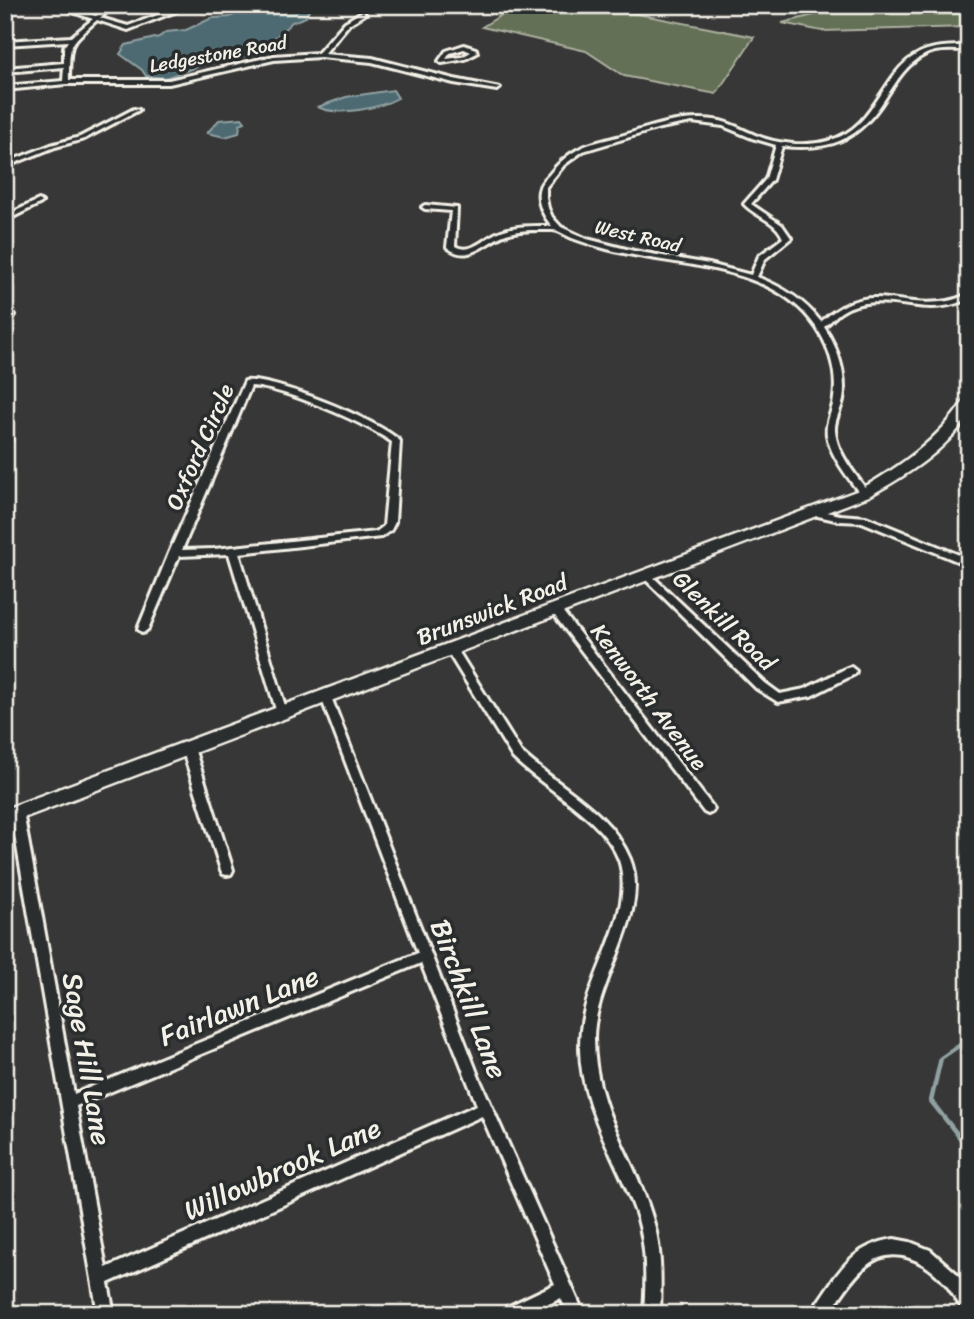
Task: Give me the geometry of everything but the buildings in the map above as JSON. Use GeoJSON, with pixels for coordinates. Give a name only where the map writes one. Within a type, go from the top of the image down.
{"type":"FeatureCollection","features":[{"type":"Feature","properties":{"kind":"main road","name":"Brunswick Road"},"geometry":{"type":"LineString","coordinates":[[11,815],[864,493],[918,461],[959,421],[969,404]]}},
{"type":"Feature","properties":{"kind":"street"},"geometry":{"type":"LineString","coordinates":[[54,5],[131,28],[190,5]]}},
{"type":"Feature","properties":{"kind":"street"},"geometry":{"type":"LineString","coordinates":[[66,82],[67,47],[72,39],[112,5]]}},
{"type":"Feature","properties":{"kind":"street"},"geometry":{"type":"LineString","coordinates":[[320,55],[347,23],[363,13]]}},
{"type":"Feature","properties":{"kind":"street"},"geometry":{"type":"LineString","coordinates":[[5,43],[72,39]]}},
{"type":"Feature","properties":{"kind":"street"},"geometry":{"type":"LineString","coordinates":[[418,71],[442,61],[467,57],[474,53],[474,50],[464,47],[454,49],[442,61]]}},
{"type":"Feature","properties":{"kind":"street"},"geometry":{"type":"LineString","coordinates":[[425,207],[455,209],[451,247],[460,253],[472,251],[504,231],[558,228],[542,203],[543,187],[580,150],[662,123],[691,120],[726,124],[753,137],[779,144],[811,145],[851,136],[866,124],[899,76],[920,55],[942,49],[969,48]]}},
{"type":"Feature","properties":{"kind":"street","name":"Ledgestone Road"},"geometry":{"type":"LineString","coordinates":[[5,88],[66,82],[169,82],[274,58],[320,55],[372,60],[454,81],[498,88]]}},
{"type":"Feature","properties":{"kind":"street"},"geometry":{"type":"LineString","coordinates":[[5,70],[66,65]]}},
{"type":"Feature","properties":{"kind":"street"},"geometry":{"type":"LineString","coordinates":[[5,165],[52,146],[82,138],[136,110]]}},
{"type":"Feature","properties":{"kind":"street"},"geometry":{"type":"LineString","coordinates":[[753,278],[762,258],[787,238],[780,225],[758,214],[747,204],[769,180],[779,144]]}},
{"type":"Feature","properties":{"kind":"street"},"geometry":{"type":"LineString","coordinates":[[5,219],[39,202]]}},
{"type":"Feature","properties":{"kind":"street","name":"West Road"},"geometry":{"type":"LineString","coordinates":[[558,228],[612,248],[753,278],[797,299],[821,326],[839,380],[839,398],[831,421],[832,435],[845,464],[864,493]]}},
{"type":"Feature","properties":{"kind":"street"},"geometry":{"type":"LineString","coordinates":[[821,326],[836,313],[866,300],[893,299],[937,305],[954,303],[969,296]]}},
{"type":"Feature","properties":{"kind":"street","name":"Oxford Circle"},"geometry":{"type":"LineString","coordinates":[[144,629],[174,553],[248,383],[266,384],[353,418],[394,438],[397,447],[390,522],[384,532],[362,538],[174,553]]}},
{"type":"Feature","properties":{"kind":"street"},"geometry":{"type":"LineString","coordinates":[[5,438],[8,440],[5,445]]}},
{"type":"Feature","properties":{"kind":"street"},"geometry":{"type":"LineString","coordinates":[[812,512],[840,518],[863,519],[969,563]]}},
{"type":"Feature","properties":{"kind":"street"},"geometry":{"type":"LineString","coordinates":[[233,550],[282,713]]}},
{"type":"Feature","properties":{"kind":"street","name":"Glenkill Road"},"geometry":{"type":"LineString","coordinates":[[647,576],[761,686],[778,698],[807,693],[851,671]]}},
{"type":"Feature","properties":{"kind":"street","name":"Kenworth Avenue"},"geometry":{"type":"LineString","coordinates":[[556,610],[708,809]]}},
{"type":"Feature","properties":{"kind":"street"},"geometry":{"type":"LineString","coordinates":[[452,649],[517,755],[529,768],[604,827],[619,847],[626,865],[630,899],[594,994],[587,1032],[587,1053],[603,1124],[643,1211],[655,1263],[652,1314]]}},
{"type":"Feature","properties":{"kind":"street","name":"Birchkill Lane"},"geometry":{"type":"LineString","coordinates":[[326,697],[485,1108],[576,1314]]}},
{"type":"Feature","properties":{"kind":"street"},"geometry":{"type":"LineString","coordinates":[[188,748],[227,870]]}},
{"type":"Feature","properties":{"kind":"street","name":"Sage Hill Lane"},"geometry":{"type":"LineString","coordinates":[[11,815],[70,1102],[106,1314]]}},
{"type":"Feature","properties":{"kind":"street","name":"Fairlawn Lane"},"geometry":{"type":"LineString","coordinates":[[70,1102],[426,955]]}},
{"type":"Feature","properties":{"kind":"street","name":"Willowbrook Lane"},"geometry":{"type":"LineString","coordinates":[[101,1278],[485,1108]]}},
{"type":"Feature","properties":{"kind":"street"},"geometry":{"type":"LineString","coordinates":[[819,1314],[861,1260],[872,1253],[890,1249],[921,1253],[933,1259],[954,1279],[969,1304]]}},
{"type":"Feature","properties":{"kind":"street"},"geometry":{"type":"LineString","coordinates":[[511,1314],[564,1288]]}},
{"type":"Feature","properties":{"kind":"green space"},"geometry":{"type":"Polygon","coordinates":[[[517,5],[592,5],[754,37],[716,94],[624,76],[586,51],[482,27],[517,5]]]}},
{"type":"Feature","properties":{"kind":"green space"},"geometry":{"type":"Polygon","coordinates":[[[853,5],[969,5],[969,27],[822,31],[782,23],[853,5]]]}},
{"type":"Feature","properties":{"kind":"water"},"geometry":{"type":"Polygon","coordinates":[[[251,5],[311,5],[306,17],[292,22],[259,53],[206,64],[165,78],[146,76],[120,54],[126,45],[159,37],[166,32],[186,30],[212,18],[230,17],[251,5]]]}},
{"type":"Feature","properties":{"kind":"water"},"geometry":{"type":"Polygon","coordinates":[[[393,90],[398,98],[370,108],[336,111],[318,107],[346,97],[393,90]]]}},
{"type":"Feature","properties":{"kind":"water"},"geometry":{"type":"Polygon","coordinates":[[[242,118],[245,122],[240,124],[239,133],[225,137],[207,133],[219,120],[242,118]]]}},
{"type":"Feature","properties":{"kind":"waterway"},"geometry":{"type":"LineString","coordinates":[[969,1039],[941,1058],[931,1101],[969,1149]]}}]}
